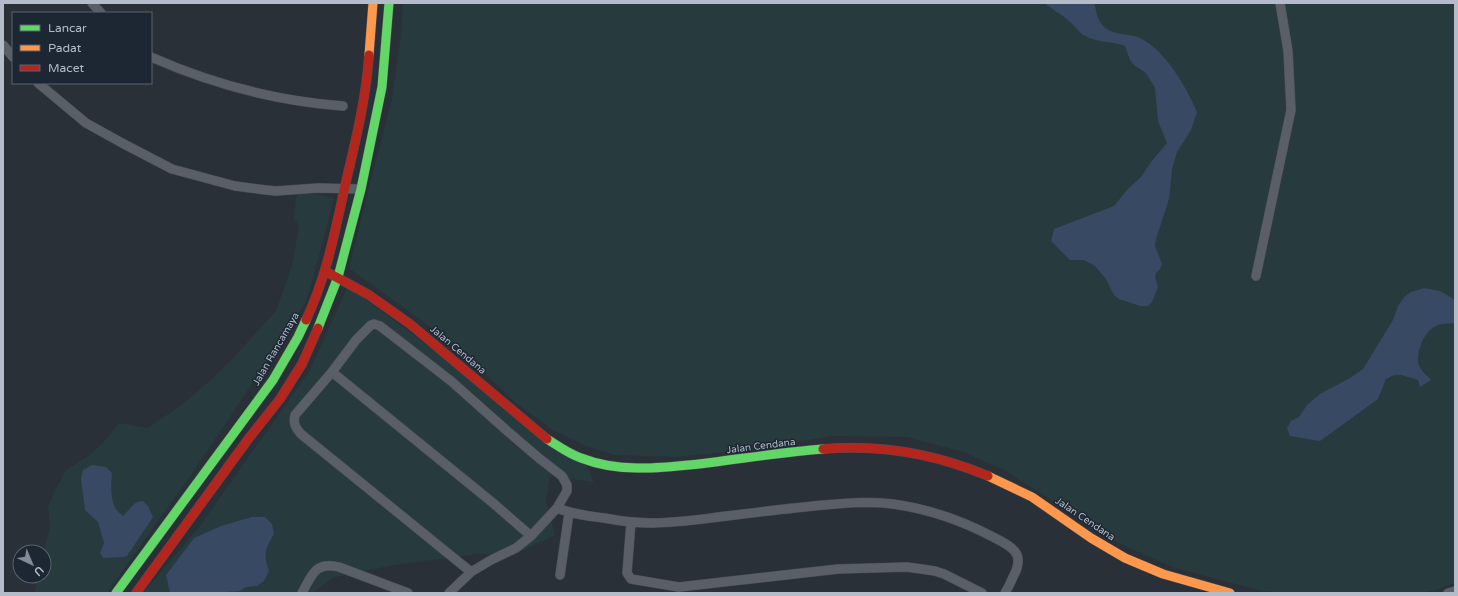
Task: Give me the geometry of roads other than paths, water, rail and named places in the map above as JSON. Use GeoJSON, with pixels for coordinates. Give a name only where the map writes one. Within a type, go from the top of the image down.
{"type":"FeatureCollection","features":[{"type":"Feature","properties":{"kind":"street"},"geometry":{"type":"LineString","coordinates":[[92,3],[100,12]]}},
{"type":"Feature","properties":{"kind":"street","name":"Jalan Rancamaya"},"geometry":{"type":"LineString","coordinates":[[116,593],[273,380],[305,323],[318,293],[325,271],[346,188],[365,96],[373,3]]}},
{"type":"Feature","properties":{"kind":"street"},"geometry":{"type":"LineString","coordinates":[[139,590],[290,385],[302,364],[315,335],[338,277],[361,189],[382,87],[389,3]]}},
{"type":"Feature","properties":{"kind":"street"},"geometry":{"type":"LineString","coordinates":[[1256,276],[1291,110],[1288,50],[1280,3]]}},
{"type":"Feature","properties":{"kind":"street"},"geometry":{"type":"LineString","coordinates":[[3,45],[12,56]]}},
{"type":"Feature","properties":{"kind":"street"},"geometry":{"type":"LineString","coordinates":[[152,58],[191,74],[230,87],[307,102],[344,106]]}},
{"type":"Feature","properties":{"kind":"street"},"geometry":{"type":"LineString","coordinates":[[39,84],[86,123],[122,144],[172,169],[235,186],[266,190],[276,191],[318,188],[361,189]]}},
{"type":"Feature","properties":{"kind":"street","name":"Jalan Cendana"},"geometry":{"type":"LineString","coordinates":[[325,271],[352,284],[420,332],[537,432],[558,446],[589,461],[617,467],[650,470],[840,448],[883,449],[925,455],[961,464],[1018,489],[1034,498],[1091,538],[1128,559],[1150,568],[1230,593]]}},
{"type":"Feature","properties":{"kind":"street"},"geometry":{"type":"LineString","coordinates":[[449,593],[471,572],[516,548],[531,536],[557,508],[567,491],[567,485],[564,478],[505,429],[451,381],[380,326],[374,324],[367,327],[332,372],[295,415],[295,426],[301,434],[471,572]]}},
{"type":"Feature","properties":{"kind":"street"},"geometry":{"type":"LineString","coordinates":[[332,372],[493,503],[531,536]]}},
{"type":"Feature","properties":{"kind":"street"},"geometry":{"type":"LineString","coordinates":[[557,508],[569,513],[631,522],[666,523],[802,507],[850,503],[892,504],[917,508],[958,520],[1014,550],[1018,555],[1019,564],[1005,593]]}},
{"type":"Feature","properties":{"kind":"street"},"geometry":{"type":"LineString","coordinates":[[560,575],[569,513]]}},
{"type":"Feature","properties":{"kind":"street"},"geometry":{"type":"LineString","coordinates":[[631,522],[627,573],[631,579],[637,581],[679,587],[838,569],[907,567],[935,571],[944,574],[982,593]]}},
{"type":"Feature","properties":{"kind":"street"},"geometry":{"type":"LineString","coordinates":[[302,593],[312,573],[320,567],[330,565],[340,567],[408,593]]}},
{"type":"Feature","properties":{"kind":"water"},"geometry":{"type":"Polygon","coordinates":[[[1044,3],[1094,3],[1098,18],[1104,27],[1113,32],[1134,36],[1141,39],[1163,56],[1177,74],[1197,112],[1191,130],[1177,152],[1172,169],[1169,199],[1155,246],[1162,264],[1155,276],[1158,287],[1152,302],[1148,306],[1140,306],[1119,299],[1114,295],[1106,279],[1095,266],[1084,260],[1070,260],[1051,241],[1054,229],[1114,206],[1127,190],[1141,177],[1167,143],[1158,121],[1155,88],[1146,73],[1134,65],[1130,60],[1125,46],[1095,40],[1085,36],[1066,18],[1044,3]]]}},
{"type":"Feature","properties":{"kind":"water"},"geometry":{"type":"Polygon","coordinates":[[[1424,288],[1440,291],[1455,300],[1455,323],[1440,324],[1432,328],[1425,336],[1420,346],[1418,362],[1423,372],[1431,380],[1420,387],[1418,380],[1401,375],[1394,375],[1386,379],[1378,399],[1320,441],[1290,436],[1287,428],[1291,421],[1299,417],[1307,405],[1320,394],[1350,378],[1363,369],[1393,320],[1398,306],[1404,297],[1411,292],[1424,288]]]}},
{"type":"Feature","properties":{"kind":"water"},"geometry":{"type":"Polygon","coordinates":[[[92,465],[106,467],[112,473],[111,487],[114,505],[123,516],[137,502],[143,501],[148,506],[153,517],[127,556],[103,558],[100,553],[104,543],[98,522],[85,510],[81,479],[83,470],[92,465]]]}},
{"type":"Feature","properties":{"kind":"water"},"geometry":{"type":"Polygon","coordinates":[[[252,517],[265,517],[272,524],[274,534],[266,552],[266,560],[269,571],[264,581],[257,586],[246,587],[240,591],[170,593],[166,575],[194,538],[221,526],[252,517]]]}}]}
